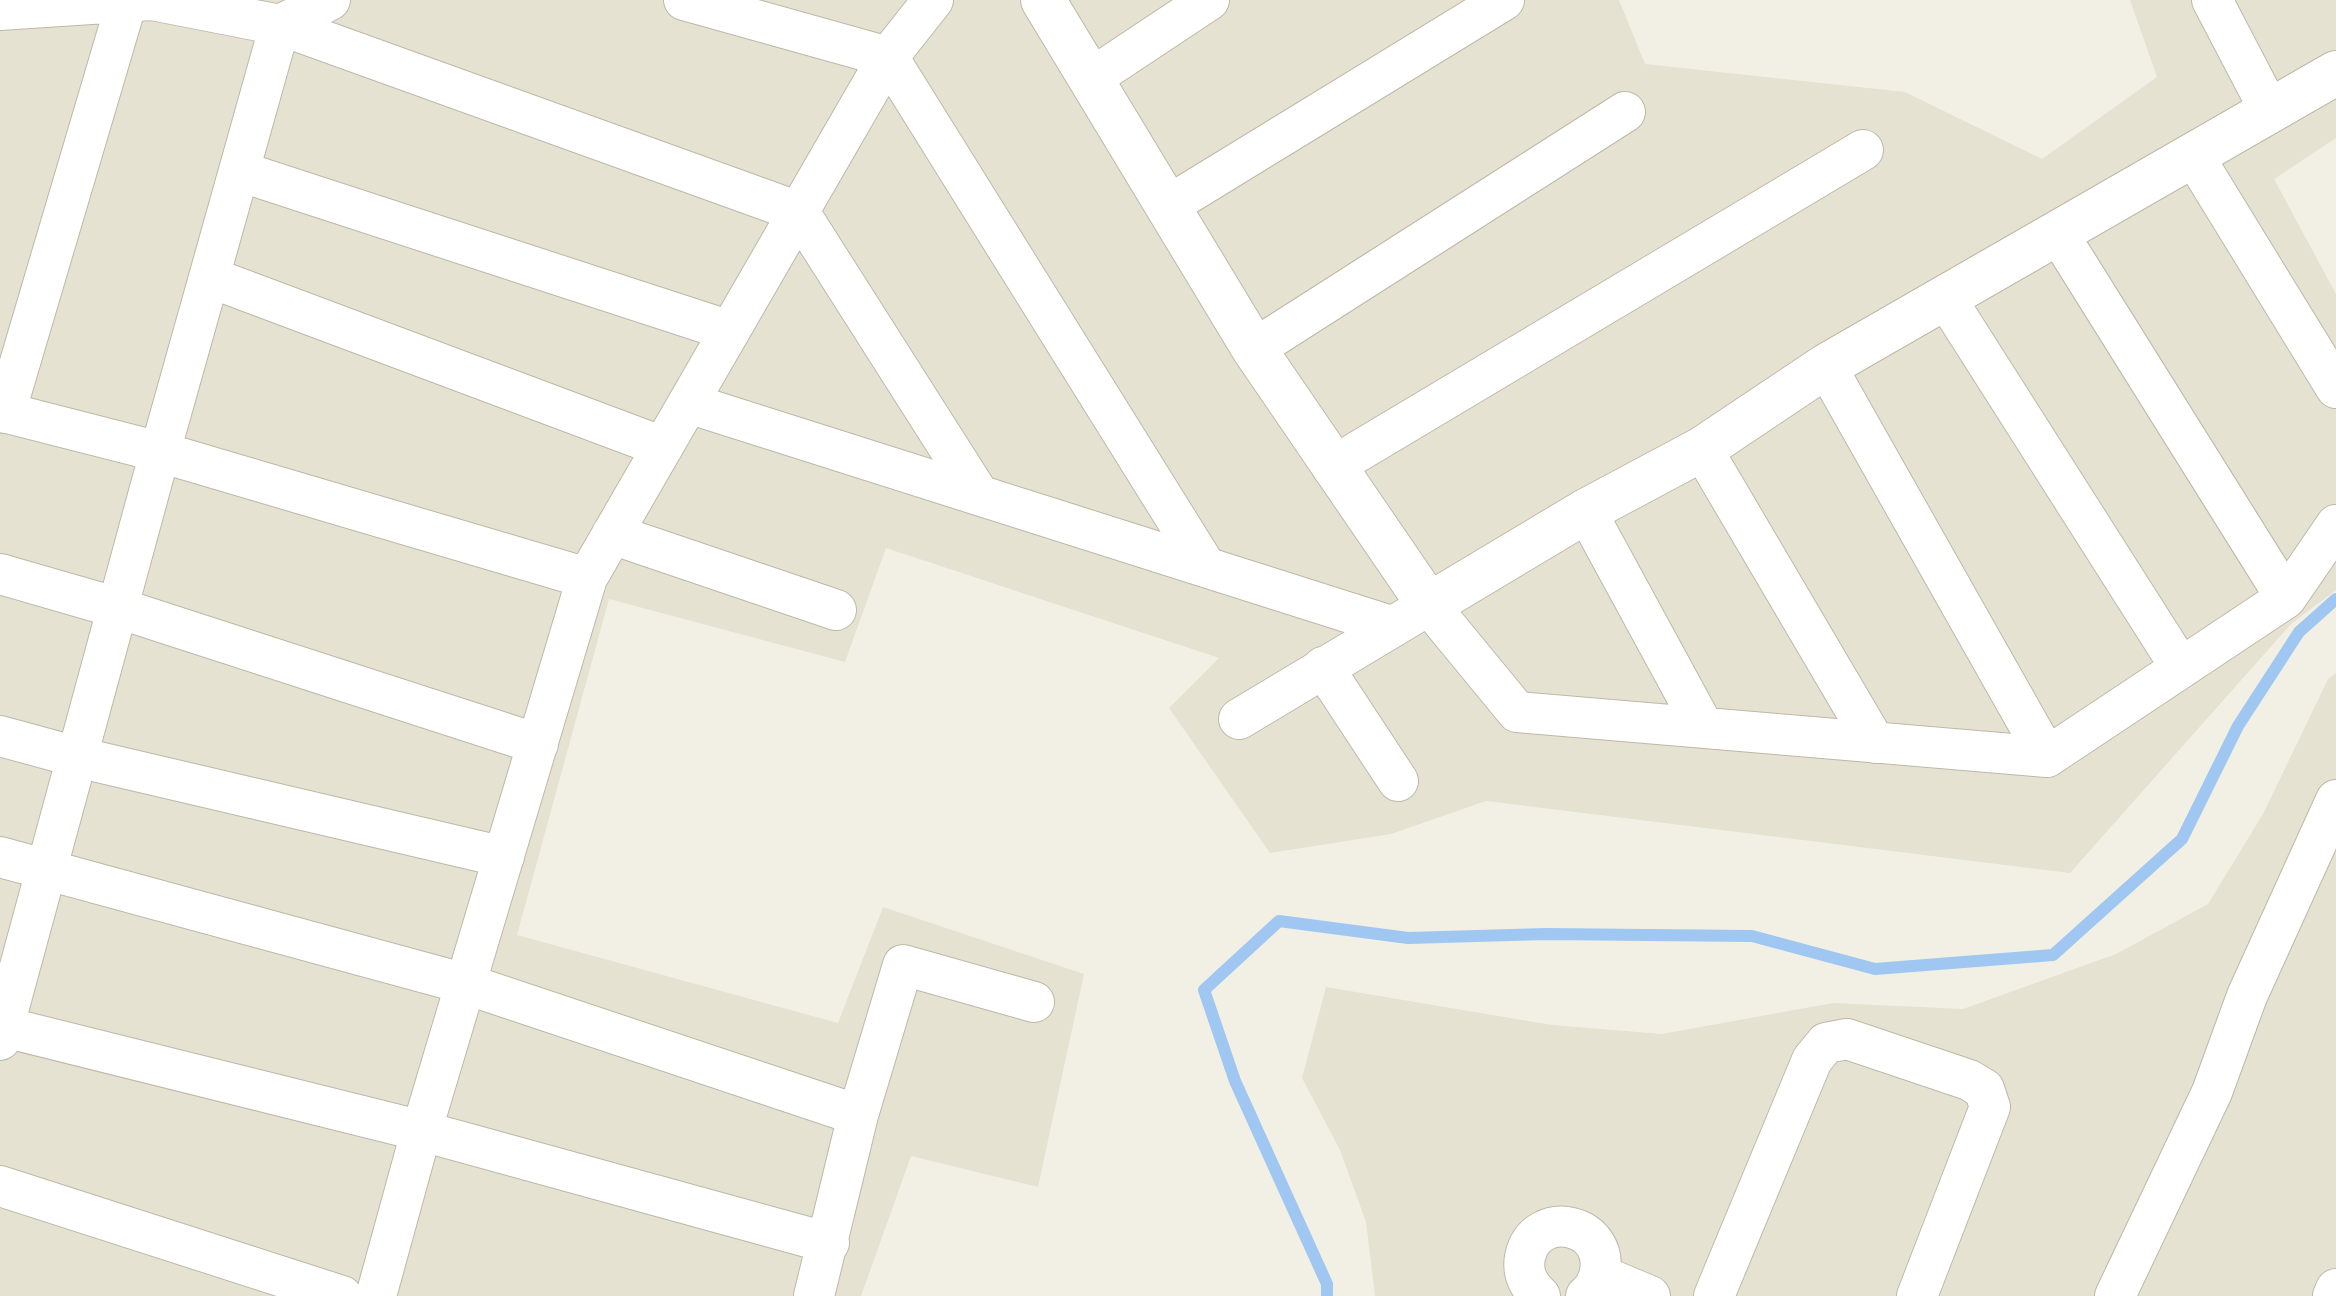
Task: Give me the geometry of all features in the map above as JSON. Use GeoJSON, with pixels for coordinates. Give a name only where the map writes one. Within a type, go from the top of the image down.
{"type":"FeatureCollection","features":[{"type":"Feature","properties":{"kind":"street"},"geometry":{"type":"LineString","coordinates":[[0,10],[152,0],[280,25],[799,212],[979,495]]}},
{"type":"Feature","properties":{"kind":"street"},"geometry":{"type":"LineString","coordinates":[[330,0],[280,25],[1,1031],[422,1131],[829,1243]]}},
{"type":"Feature","properties":{"kind":"street"},"geometry":{"type":"LineString","coordinates":[[684,0],[888,57],[1206,567]]}},
{"type":"Feature","properties":{"kind":"street"},"geometry":{"type":"LineString","coordinates":[[376,1296],[587,578],[888,57],[933,0]]}},
{"type":"Feature","properties":{"kind":"street"},"geometry":{"type":"LineString","coordinates":[[1043,0],[1166,207],[1332,467],[1429,605],[1517,712],[2047,757],[2286,598],[2336,525]]}},
{"type":"Feature","properties":{"kind":"street"},"geometry":{"type":"LineString","coordinates":[[1090,79],[1209,0]]}},
{"type":"Feature","properties":{"kind":"street"},"geometry":{"type":"LineString","coordinates":[[1166,207],[1504,0]]}},
{"type":"Feature","properties":{"kind":"street"},"geometry":{"type":"LineString","coordinates":[[2212,0],[2270,111]]}},
{"type":"Feature","properties":{"kind":"street"},"geometry":{"type":"LineString","coordinates":[[127,1],[3,412],[160,452],[587,578]]}},
{"type":"Feature","properties":{"kind":"street"},"geometry":{"type":"LineString","coordinates":[[1239,719],[1586,511],[1702,449],[1826,366],[2336,73]]}},
{"type":"Feature","properties":{"kind":"street"},"geometry":{"type":"LineString","coordinates":[[1254,349],[1625,112]]}},
{"type":"Feature","properties":{"kind":"street"},"geometry":{"type":"LineString","coordinates":[[1332,467],[1863,150]]}},
{"type":"Feature","properties":{"kind":"street"},"geometry":{"type":"LineString","coordinates":[[2193,155],[2336,388]]}},
{"type":"Feature","properties":{"kind":"street"},"geometry":{"type":"LineString","coordinates":[[239,171],[730,331]]}},
{"type":"Feature","properties":{"kind":"street"},"geometry":{"type":"LineString","coordinates":[[2057,232],[2286,598]]}},
{"type":"Feature","properties":{"kind":"street"},"geometry":{"type":"LineString","coordinates":[[209,277],[663,447]]}},
{"type":"Feature","properties":{"kind":"street"},"geometry":{"type":"LineString","coordinates":[[1945,297],[2181,668]]}},
{"type":"Feature","properties":{"kind":"street"},"geometry":{"type":"LineString","coordinates":[[1826,366],[2047,757]]}},
{"type":"Feature","properties":{"kind":"street"},"geometry":{"type":"LineString","coordinates":[[688,403],[1391,626]]}},
{"type":"Feature","properties":{"kind":"street"},"geometry":{"type":"LineString","coordinates":[[1702,449],[1875,743]]}},
{"type":"Feature","properties":{"kind":"street"},"geometry":{"type":"LineString","coordinates":[[1586,511],[1704,728]]}},
{"type":"Feature","properties":{"kind":"street"},"geometry":{"type":"LineString","coordinates":[[612,534],[836,610]]}},
{"type":"Feature","properties":{"kind":"street"},"geometry":{"type":"LineString","coordinates":[[0,574],[118,608],[538,744]]}},
{"type":"Feature","properties":{"kind":"street"},"geometry":{"type":"LineString","coordinates":[[1323,667],[1398,781]]}},
{"type":"Feature","properties":{"kind":"street"},"geometry":{"type":"LineString","coordinates":[[0,736],[77,757],[504,857]]}},
{"type":"Feature","properties":{"kind":"street"},"geometry":{"type":"LineString","coordinates":[[2115,1296],[2212,1092],[2247,996],[2336,800]]}},
{"type":"Feature","properties":{"kind":"street"},"geometry":{"type":"LineString","coordinates":[[0,857],[466,984],[858,1115]]}},
{"type":"Feature","properties":{"kind":"street"},"geometry":{"type":"LineString","coordinates":[[814,1296],[858,1115],[903,965],[1034,1002]]}},
{"type":"Feature","properties":{"kind":"street"},"geometry":{"type":"LineString","coordinates":[[1714,1296],[1812,1060],[1826,1043],[1847,1039],[1969,1080],[1984,1089],[1990,1107],[1917,1296]]}},
{"type":"Feature","properties":{"kind":"street"},"geometry":{"type":"LineString","coordinates":[[0,1186],[342,1296]]}},
{"type":"Feature","properties":{"kind":"street"},"geometry":{"type":"LineString","coordinates":[[1540,1296],[1525,1276],[1527,1249],[1543,1231],[1567,1226],[1579,1229],[1596,1245],[1601,1257],[1593,1285],[1650,1296]]}},
{"type":"Feature","properties":{"kind":"street"},"geometry":{"type":"LineString","coordinates":[[2333,1296],[2336,1289]]}},
{"type":"Feature","properties":{"kind":"shaded area"},"geometry":{"type":"Polygon","coordinates":[[[0,0],[1619,0],[1645,64],[1905,92],[2042,159],[2157,77],[2130,0],[2336,0],[2336,138],[2274,179],[2336,294],[2336,590],[2291,624],[2070,873],[1486,801],[1391,834],[1270,853],[1169,708],[1219,658],[886,548],[845,662],[609,599],[517,935],[838,1023],[883,907],[1084,974],[1038,1187],[911,1156],[861,1296],[0,1296],[0,0]]]}},
{"type":"Feature","properties":{"kind":"shaded area"},"geometry":{"type":"Polygon","coordinates":[[[2336,673],[2336,1296],[1375,1296],[1366,1222],[1340,1150],[1302,1078],[1326,987],[1552,1025],[1662,1034],[1833,1003],[1963,1009],[2116,954],[2208,904],[2263,814],[2328,679],[2336,673]]]}},
{"type":"Feature","properties":{"kind":"waterway"},"geometry":{"type":"LineString","coordinates":[[1327,1296],[1327,1284],[1235,1081],[1204,990],[1279,921],[1408,938],[1545,934],[1752,936],[1875,969],[2053,955],[2182,839],[2238,726],[2299,632],[2336,599]]}}]}
